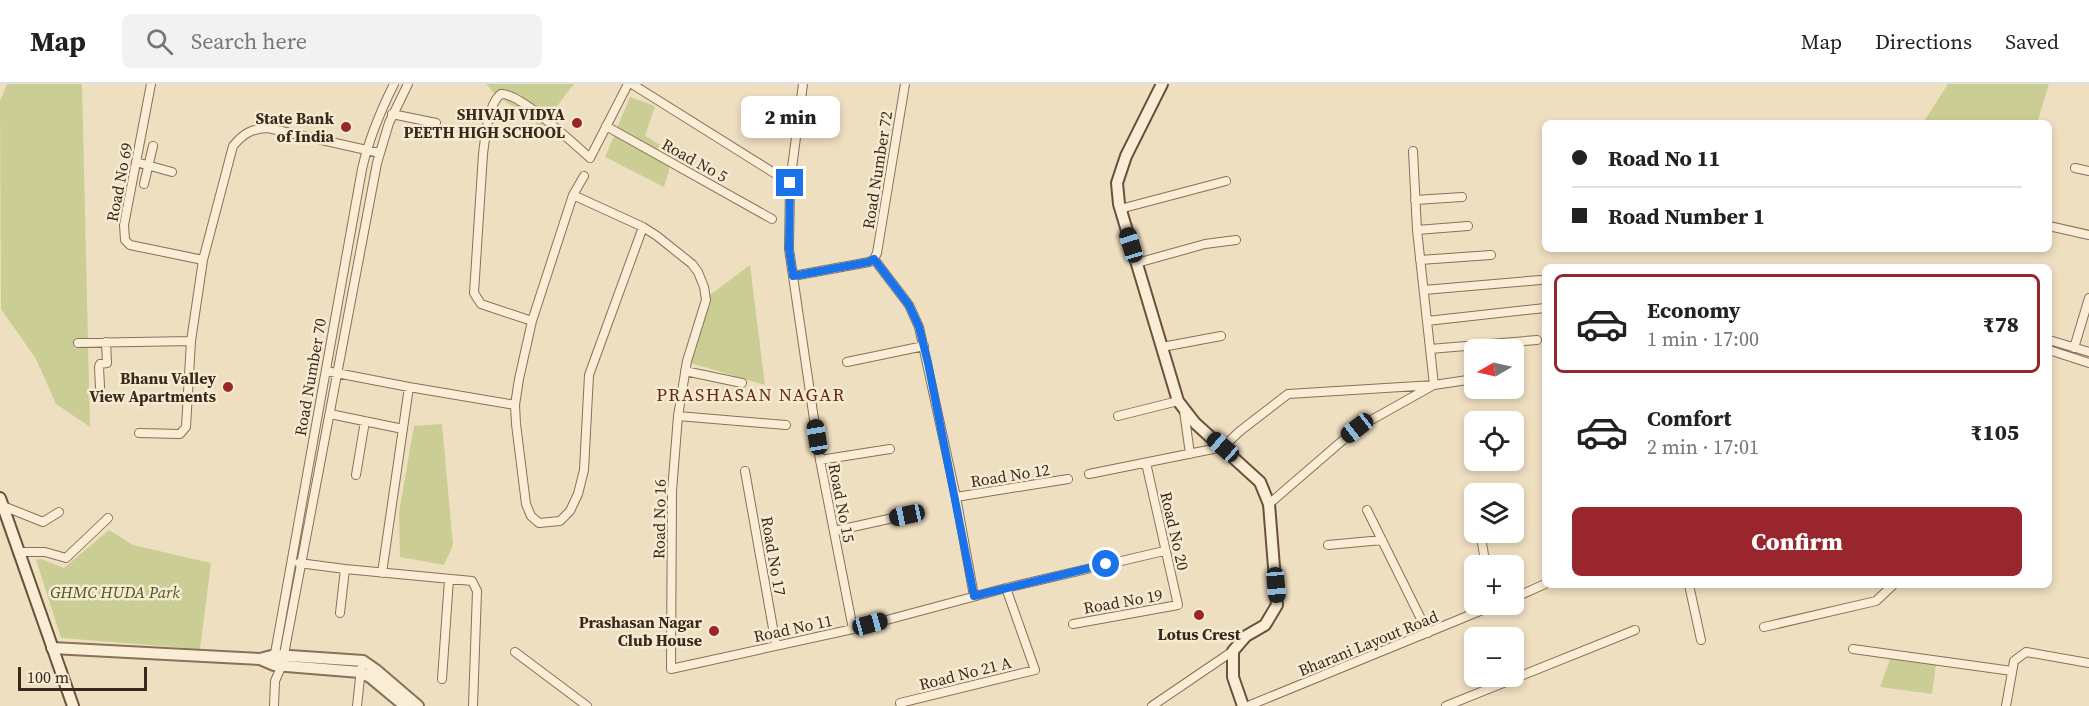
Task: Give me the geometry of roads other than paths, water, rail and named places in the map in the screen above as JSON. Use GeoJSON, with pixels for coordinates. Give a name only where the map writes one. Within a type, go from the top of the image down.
{"type":"FeatureCollection","features":[{"type":"Feature","properties":{"kind":"main road"},"geometry":{"type":"LineString","coordinates":[[1158,86],[1126,156],[1117,183],[1120,209],[1180,404],[1195,423],[1260,482],[1269,504],[1277,605],[1266,625],[1246,636],[1233,651],[1233,677],[1243,706]]}},
{"type":"Feature","properties":{"kind":"main road"},"geometry":{"type":"LineString","coordinates":[[2,502],[73,706]]}},
{"type":"Feature","properties":{"kind":"main road"},"geometry":{"type":"LineString","coordinates":[[52,648],[279,660],[362,667],[376,670],[418,706]]}},
{"type":"Feature","properties":{"kind":"main road"},"geometry":{"type":"LineString","coordinates":[[362,667],[370,677],[405,706]]}},
{"type":"Feature","properties":{"kind":"street","name":"Road No 69"},"geometry":{"type":"LineString","coordinates":[[151,84],[124,225],[125,240],[130,245],[203,260]]}},
{"type":"Feature","properties":{"kind":"street","name":"Road Number 70"},"geometry":{"type":"LineString","coordinates":[[279,660],[291,562],[366,150],[380,111],[394,84]]}},
{"type":"Feature","properties":{"kind":"street"},"geometry":{"type":"LineString","coordinates":[[274,706],[279,660],[302,563],[380,153],[392,114],[408,84]]}},
{"type":"Feature","properties":{"kind":"street"},"geometry":{"type":"LineString","coordinates":[[532,321],[481,304],[474,293],[483,154],[494,102],[501,94],[513,95],[590,158],[630,84],[790,183]]}},
{"type":"Feature","properties":{"kind":"street","name":"Road Number 72"},"geometry":{"type":"LineString","coordinates":[[874,259],[877,253],[905,84]]}},
{"type":"Feature","properties":{"kind":"street","name":"Road No 15"},"geometry":{"type":"LineString","coordinates":[[802,85],[790,183],[789,249],[820,460],[853,629]]}},
{"type":"Feature","properties":{"kind":"street"},"geometry":{"type":"LineString","coordinates":[[392,114],[436,123]]}},
{"type":"Feature","properties":{"kind":"street","name":"Road No 5"},"geometry":{"type":"LineString","coordinates":[[606,126],[772,219]]}},
{"type":"Feature","properties":{"kind":"street"},"geometry":{"type":"LineString","coordinates":[[139,433],[172,435],[184,431],[188,413],[191,341],[203,260],[233,146],[245,133],[255,128],[268,128],[380,153]]}},
{"type":"Feature","properties":{"kind":"street"},"geometry":{"type":"LineString","coordinates":[[139,145],[152,147],[144,184]]}},
{"type":"Feature","properties":{"kind":"street"},"geometry":{"type":"LineString","coordinates":[[1413,150],[1417,230],[1434,385]]}},
{"type":"Feature","properties":{"kind":"street"},"geometry":{"type":"LineString","coordinates":[[136,162],[172,172]]}},
{"type":"Feature","properties":{"kind":"street"},"geometry":{"type":"LineString","coordinates":[[2075,168],[2089,171]]}},
{"type":"Feature","properties":{"kind":"street"},"geometry":{"type":"LineString","coordinates":[[584,176],[573,195],[532,321],[519,379],[516,405],[526,504],[531,516],[539,523],[560,521],[570,511],[578,494],[584,470],[589,375],[643,227]]}},
{"type":"Feature","properties":{"kind":"street"},"geometry":{"type":"LineString","coordinates":[[1120,209],[1226,181]]}},
{"type":"Feature","properties":{"kind":"street","name":"Road No 16"},"geometry":{"type":"LineString","coordinates":[[573,195],[643,227],[657,236],[692,264],[704,287],[706,300],[685,371],[678,416],[672,491],[671,669]]}},
{"type":"Feature","properties":{"kind":"street"},"geometry":{"type":"LineString","coordinates":[[1415,200],[1462,197]]}},
{"type":"Feature","properties":{"kind":"street"},"geometry":{"type":"LineString","coordinates":[[1417,230],[1468,226]]}},
{"type":"Feature","properties":{"kind":"street"},"geometry":{"type":"LineString","coordinates":[[2052,227],[2089,235]]}},
{"type":"Feature","properties":{"kind":"street"},"geometry":{"type":"LineString","coordinates":[[1137,263],[1205,244],[1236,240]]}},
{"type":"Feature","properties":{"kind":"street"},"geometry":{"type":"LineString","coordinates":[[1420,260],[1491,255]]}},
{"type":"Feature","properties":{"kind":"street"},"geometry":{"type":"LineString","coordinates":[[793,276],[869,262],[874,259],[909,305],[919,327],[924,346],[974,596]]}},
{"type":"Feature","properties":{"kind":"street"},"geometry":{"type":"LineString","coordinates":[[1424,290],[1540,280]]}},
{"type":"Feature","properties":{"kind":"street"},"geometry":{"type":"LineString","coordinates":[[2074,348],[2089,298]]}},
{"type":"Feature","properties":{"kind":"street"},"geometry":{"type":"LineString","coordinates":[[1427,321],[1542,308]]}},
{"type":"Feature","properties":{"kind":"street"},"geometry":{"type":"LineString","coordinates":[[1162,347],[1221,336]]}},
{"type":"Feature","properties":{"kind":"street"},"geometry":{"type":"LineString","coordinates":[[1430,349],[1537,339]]}},
{"type":"Feature","properties":{"kind":"street"},"geometry":{"type":"LineString","coordinates":[[78,343],[191,341]]}},
{"type":"Feature","properties":{"kind":"street"},"geometry":{"type":"LineString","coordinates":[[2052,341],[2089,352]]}},
{"type":"Feature","properties":{"kind":"street"},"geometry":{"type":"LineString","coordinates":[[100,387],[99,367],[100,364],[107,363],[106,342]]}},
{"type":"Feature","properties":{"kind":"street"},"geometry":{"type":"LineString","coordinates":[[847,362],[924,346]]}},
{"type":"Feature","properties":{"kind":"street"},"geometry":{"type":"LineString","coordinates":[[2052,351],[2089,363]]}},
{"type":"Feature","properties":{"kind":"street"},"geometry":{"type":"LineString","coordinates":[[326,371],[516,405]]}},
{"type":"Feature","properties":{"kind":"street"},"geometry":{"type":"LineString","coordinates":[[685,371],[741,383]]}},
{"type":"Feature","properties":{"kind":"street"},"geometry":{"type":"LineString","coordinates":[[1089,474],[1223,447],[1239,431],[1288,394],[1434,385],[1464,380]]}},
{"type":"Feature","properties":{"kind":"street"},"geometry":{"type":"LineString","coordinates":[[1269,504],[1357,428],[1434,385]]}},
{"type":"Feature","properties":{"kind":"street"},"geometry":{"type":"LineString","coordinates":[[382,573],[409,387]]}},
{"type":"Feature","properties":{"kind":"street"},"geometry":{"type":"LineString","coordinates":[[1118,416],[1180,404],[1190,454]]}},
{"type":"Feature","properties":{"kind":"street"},"geometry":{"type":"LineString","coordinates":[[330,414],[403,429]]}},
{"type":"Feature","properties":{"kind":"street"},"geometry":{"type":"LineString","coordinates":[[678,416],[786,425]]}},
{"type":"Feature","properties":{"kind":"street"},"geometry":{"type":"LineString","coordinates":[[356,475],[365,421]]}},
{"type":"Feature","properties":{"kind":"street"},"geometry":{"type":"LineString","coordinates":[[820,460],[890,450]]}},
{"type":"Feature","properties":{"kind":"street","name":"Road No 20"},"geometry":{"type":"LineString","coordinates":[[1146,463],[1178,605]]}},
{"type":"Feature","properties":{"kind":"street","name":"Road No 17"},"geometry":{"type":"LineString","coordinates":[[745,471],[776,645]]}},
{"type":"Feature","properties":{"kind":"street","name":"Road No 12"},"geometry":{"type":"LineString","coordinates":[[956,497],[1068,479]]}},
{"type":"Feature","properties":{"kind":"street"},"geometry":{"type":"LineString","coordinates":[[2,502],[43,522],[59,512]]}},
{"type":"Feature","properties":{"kind":"street"},"geometry":{"type":"LineString","coordinates":[[1367,510],[1428,633]]}},
{"type":"Feature","properties":{"kind":"street"},"geometry":{"type":"LineString","coordinates":[[834,531],[907,515]]}},
{"type":"Feature","properties":{"kind":"street"},"geometry":{"type":"LineString","coordinates":[[21,552],[45,552],[66,558],[108,518]]}},
{"type":"Feature","properties":{"kind":"street"},"geometry":{"type":"LineString","coordinates":[[1328,545],[1382,540]]}},
{"type":"Feature","properties":{"kind":"street","name":"Road No 11"},"geometry":{"type":"LineString","coordinates":[[671,669],[853,629],[974,596],[1164,551]]}},
{"type":"Feature","properties":{"kind":"street"},"geometry":{"type":"LineString","coordinates":[[291,562],[469,580],[476,586],[473,706]]}},
{"type":"Feature","properties":{"kind":"street"},"geometry":{"type":"LineString","coordinates":[[340,613],[345,569]]}},
{"type":"Feature","properties":{"kind":"street"},"geometry":{"type":"LineString","coordinates":[[442,679],[449,579]]}},
{"type":"Feature","properties":{"kind":"street"},"geometry":{"type":"LineString","coordinates":[[1524,593],[1542,585]]}},
{"type":"Feature","properties":{"kind":"street","name":"Road No 21 A"},"geometry":{"type":"LineString","coordinates":[[900,702],[1035,670],[1006,588]]}},
{"type":"Feature","properties":{"kind":"street"},"geometry":{"type":"LineString","coordinates":[[1690,588],[1701,640]]}},
{"type":"Feature","properties":{"kind":"street"},"geometry":{"type":"LineString","coordinates":[[1764,627],[1876,601],[1890,588]]}},
{"type":"Feature","properties":{"kind":"street","name":"Road No 19"},"geometry":{"type":"LineString","coordinates":[[1072,624],[1178,605]]}},
{"type":"Feature","properties":{"kind":"street","name":"Bharani Layout Road"},"geometry":{"type":"LineString","coordinates":[[1248,706],[1470,615]]}},
{"type":"Feature","properties":{"kind":"street"},"geometry":{"type":"LineString","coordinates":[[1446,706],[1635,630]]}},
{"type":"Feature","properties":{"kind":"street"},"geometry":{"type":"LineString","coordinates":[[1853,649],[2012,671]]}},
{"type":"Feature","properties":{"kind":"street"},"geometry":{"type":"LineString","coordinates":[[1152,706],[1233,651]]}},
{"type":"Feature","properties":{"kind":"street"},"geometry":{"type":"LineString","coordinates":[[2006,706],[2014,661],[2026,651],[2089,663]]}},
{"type":"Feature","properties":{"kind":"street"},"geometry":{"type":"LineString","coordinates":[[515,652],[587,706]]}},
{"type":"Feature","properties":{"kind":"street"},"geometry":{"type":"LineString","coordinates":[[357,706],[362,667]]}},
{"type":"Feature","properties":{"kind":"place","name":"SHIVAJI VIDYA PEETH HIGH SCHOOL"},"geometry":{"type":"Point","coordinates":[577,123]}},
{"type":"Feature","properties":{"kind":"place","name":"State Bank of India"},"geometry":{"type":"Point","coordinates":[346,127]}},
{"type":"Feature","properties":{"kind":"place","name":"Bhanu Valley View Apartments"},"geometry":{"type":"Point","coordinates":[228,387]}},
{"type":"Feature","properties":{"kind":"place","name":"Lotus Crest"},"geometry":{"type":"Point","coordinates":[1199,615]}},
{"type":"Feature","properties":{"kind":"place","name":"Prashasan Nagar Club House"},"geometry":{"type":"Point","coordinates":[714,631]}},
{"type":"Feature","properties":{"kind":"district","name":"PRASHASAN NAGAR"},"geometry":{"type":"Point","coordinates":[751,394]}},
{"type":"Feature","properties":{"kind":"park label","name":"GHMC HUDA Park"},"geometry":{"type":"Point","coordinates":[115,592]}}]}
